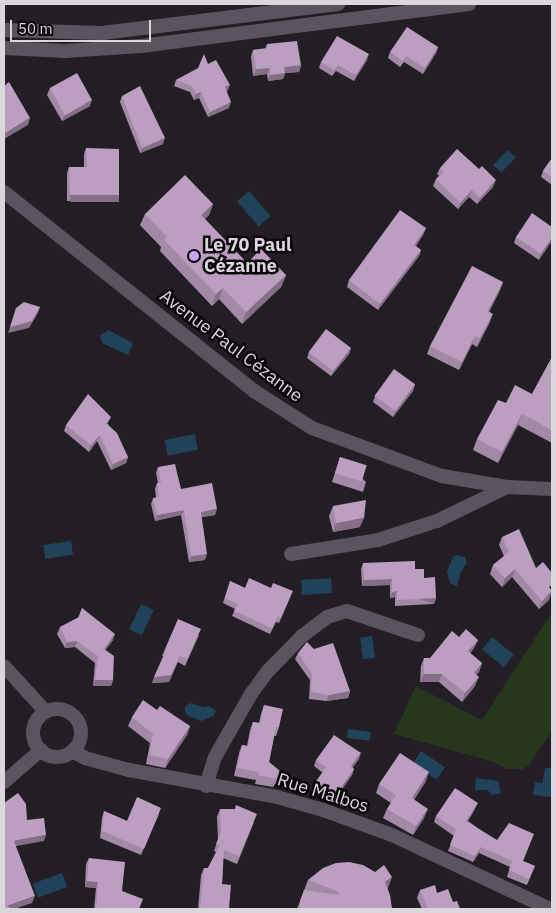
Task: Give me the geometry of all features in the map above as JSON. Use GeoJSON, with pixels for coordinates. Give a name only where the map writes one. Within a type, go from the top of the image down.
{"type":"FeatureCollection","features":[{"type":"Feature","properties":{"kind":"street"},"geometry":{"type":"LineString","coordinates":[[4,30],[102,33],[338,4]]}},
{"type":"Feature","properties":{"kind":"street"},"geometry":{"type":"LineString","coordinates":[[4,48],[65,51],[142,46],[469,4]]}},
{"type":"Feature","properties":{"kind":"street","name":"Avenue Paul Cézanne"},"geometry":{"type":"LineString","coordinates":[[4,192],[254,392],[312,428],[442,476],[507,486],[552,489]]}},
{"type":"Feature","properties":{"kind":"street"},"geometry":{"type":"LineString","coordinates":[[292,554],[378,540],[437,521],[507,486]]}},
{"type":"Feature","properties":{"kind":"street"},"geometry":{"type":"LineString","coordinates":[[206,786],[215,757],[250,694],[268,671],[302,636],[326,617],[347,611],[418,635]]}},
{"type":"Feature","properties":{"kind":"street"},"geometry":{"type":"LineString","coordinates":[[4,666],[46,712]]}},
{"type":"Feature","properties":{"kind":"street"},"geometry":{"type":"LineString","coordinates":[[60,709],[66,711],[77,720],[81,733],[77,746],[72,751],[60,756],[47,754],[36,744],[34,730],[40,717],[46,712],[60,709]]}},
{"type":"Feature","properties":{"kind":"street"},"geometry":{"type":"LineString","coordinates":[[4,782],[41,750]]}},
{"type":"Feature","properties":{"kind":"street","name":"Rue Malbos"},"geometry":{"type":"LineString","coordinates":[[72,751],[85,758],[129,770],[277,798],[323,810],[392,835],[550,909]]}},
{"type":"Feature","properties":{"kind":"green space"},"geometry":{"type":"Polygon","coordinates":[[[552,612],[552,731],[528,766],[523,769],[507,769],[494,762],[394,734],[416,686],[482,720],[552,612]]]}},
{"type":"Feature","properties":{"kind":"water"},"geometry":{"type":"Polygon","coordinates":[[[508,150],[516,158],[501,173],[493,165],[508,150]]]}},
{"type":"Feature","properties":{"kind":"water"},"geometry":{"type":"Polygon","coordinates":[[[249,191],[271,216],[259,226],[237,201],[249,191]]]}},
{"type":"Feature","properties":{"kind":"water"},"geometry":{"type":"Polygon","coordinates":[[[108,330],[133,343],[128,355],[102,343],[100,336],[108,330]]]}},
{"type":"Feature","properties":{"kind":"water"},"geometry":{"type":"Polygon","coordinates":[[[195,434],[198,450],[168,456],[165,440],[195,434]]]}},
{"type":"Feature","properties":{"kind":"water"},"geometry":{"type":"Polygon","coordinates":[[[71,541],[73,555],[45,559],[43,545],[71,541]]]}},
{"type":"Feature","properties":{"kind":"water"},"geometry":{"type":"Polygon","coordinates":[[[457,555],[465,557],[467,563],[461,572],[457,586],[450,583],[447,572],[453,557],[457,555]]]}},
{"type":"Feature","properties":{"kind":"water"},"geometry":{"type":"Polygon","coordinates":[[[331,578],[332,593],[302,595],[301,580],[331,578]]]}},
{"type":"Feature","properties":{"kind":"water"},"geometry":{"type":"Polygon","coordinates":[[[141,604],[154,610],[142,635],[129,629],[141,604]]]}},
{"type":"Feature","properties":{"kind":"water"},"geometry":{"type":"Polygon","coordinates":[[[372,636],[375,658],[363,659],[360,638],[372,636]]]}},
{"type":"Feature","properties":{"kind":"water"},"geometry":{"type":"Polygon","coordinates":[[[492,637],[514,655],[504,667],[482,649],[492,637]]]}},
{"type":"Feature","properties":{"kind":"water"},"geometry":{"type":"Polygon","coordinates":[[[190,703],[203,707],[209,706],[216,711],[213,716],[201,721],[188,716],[185,712],[185,707],[190,703]]]}},
{"type":"Feature","properties":{"kind":"water"},"geometry":{"type":"Polygon","coordinates":[[[348,729],[371,732],[370,741],[347,738],[348,729]]]}},
{"type":"Feature","properties":{"kind":"water"},"geometry":{"type":"Polygon","coordinates":[[[421,751],[445,767],[437,780],[413,763],[421,751]]]}},
{"type":"Feature","properties":{"kind":"water"},"geometry":{"type":"Polygon","coordinates":[[[545,768],[552,768],[552,797],[533,795],[535,782],[542,783],[545,768]]]}},
{"type":"Feature","properties":{"kind":"water"},"geometry":{"type":"Polygon","coordinates":[[[476,778],[498,781],[501,793],[491,795],[488,790],[475,790],[476,778]]]}},
{"type":"Feature","properties":{"kind":"water"},"geometry":{"type":"Polygon","coordinates":[[[62,873],[67,887],[38,898],[33,884],[62,873]]]}},
{"type":"Feature","properties":{"kind":"building"},"geometry":{"type":"Polygon","coordinates":[[[407,27],[438,47],[425,68],[406,56],[403,61],[390,52],[407,27]]]}},
{"type":"Feature","properties":{"kind":"building"},"geometry":{"type":"Polygon","coordinates":[[[337,36],[369,54],[356,75],[338,65],[334,70],[321,62],[337,36]]]}},
{"type":"Feature","properties":{"kind":"building"},"geometry":{"type":"Polygon","coordinates":[[[297,41],[301,65],[284,67],[285,73],[270,75],[270,68],[256,69],[253,50],[267,48],[267,44],[297,41]]]}},
{"type":"Feature","properties":{"kind":"building"},"geometry":{"type":"Polygon","coordinates":[[[204,54],[208,64],[216,60],[230,85],[225,87],[231,102],[210,112],[201,92],[196,94],[192,86],[176,80],[198,68],[204,54]]]}},
{"type":"Feature","properties":{"kind":"building"},"geometry":{"type":"Polygon","coordinates":[[[77,73],[92,100],[65,115],[50,88],[77,73]]]}},
{"type":"Feature","properties":{"kind":"building"},"geometry":{"type":"Polygon","coordinates":[[[9,82],[30,118],[4,134],[4,86],[9,82]]]}},
{"type":"Feature","properties":{"kind":"building"},"geometry":{"type":"Polygon","coordinates":[[[140,86],[165,138],[142,148],[122,96],[140,86]]]}},
{"type":"Feature","properties":{"kind":"building"},"geometry":{"type":"Polygon","coordinates":[[[86,148],[119,149],[119,195],[70,195],[69,167],[87,167],[86,148]]]}},
{"type":"Feature","properties":{"kind":"building"},"geometry":{"type":"Polygon","coordinates":[[[457,149],[479,169],[482,166],[496,180],[480,198],[472,190],[460,203],[436,179],[444,172],[440,168],[457,149]]]}},
{"type":"Feature","properties":{"kind":"building"},"geometry":{"type":"Polygon","coordinates":[[[552,158],[552,177],[543,171],[552,158]]]}},
{"type":"Feature","properties":{"kind":"building","name":"Le 70 Paul Cézanne"},"geometry":{"type":"Polygon","coordinates":[[[185,175],[213,204],[201,215],[247,263],[261,249],[286,275],[246,312],[223,288],[216,294],[164,240],[167,237],[145,214],[185,175]]]}},
{"type":"Feature","properties":{"kind":"building"},"geometry":{"type":"Polygon","coordinates":[[[400,210],[426,228],[414,245],[421,250],[380,304],[349,280],[400,210]]]}},
{"type":"Feature","properties":{"kind":"building"},"geometry":{"type":"Polygon","coordinates":[[[532,213],[552,227],[552,238],[541,254],[516,237],[532,213]]]}},
{"type":"Feature","properties":{"kind":"building"},"geometry":{"type":"Polygon","coordinates":[[[472,266],[503,282],[488,311],[493,314],[480,338],[475,336],[462,362],[430,346],[472,266]]]}},
{"type":"Feature","properties":{"kind":"building"},"geometry":{"type":"Polygon","coordinates":[[[24,302],[40,307],[32,321],[10,327],[16,308],[24,302]]]}},
{"type":"Feature","properties":{"kind":"building"},"geometry":{"type":"Polygon","coordinates":[[[326,329],[351,348],[333,371],[309,352],[326,329]]]}},
{"type":"Feature","properties":{"kind":"building"},"geometry":{"type":"Polygon","coordinates":[[[552,357],[552,430],[522,414],[502,452],[477,439],[498,400],[506,403],[515,385],[532,394],[552,357]]]}},
{"type":"Feature","properties":{"kind":"building"},"geometry":{"type":"Polygon","coordinates":[[[394,369],[415,384],[396,411],[375,396],[394,369]]]}},
{"type":"Feature","properties":{"kind":"building"},"geometry":{"type":"Polygon","coordinates":[[[88,394],[111,417],[107,424],[117,433],[128,457],[113,464],[100,435],[91,445],[66,425],[88,394]]]}},
{"type":"Feature","properties":{"kind":"building"},"geometry":{"type":"Polygon","coordinates":[[[340,457],[367,465],[362,481],[335,473],[340,457]]]}},
{"type":"Feature","properties":{"kind":"building"},"geometry":{"type":"Polygon","coordinates":[[[175,464],[181,489],[212,483],[217,509],[201,512],[207,554],[191,556],[184,510],[157,515],[153,498],[159,497],[157,483],[161,482],[158,467],[175,464]]]}},
{"type":"Feature","properties":{"kind":"building"},"geometry":{"type":"Polygon","coordinates":[[[366,500],[364,518],[336,523],[333,506],[366,500]]]}},
{"type":"Feature","properties":{"kind":"building"},"geometry":{"type":"Polygon","coordinates":[[[519,529],[536,568],[543,562],[552,573],[552,585],[549,587],[552,591],[542,601],[515,569],[505,578],[493,565],[509,552],[502,537],[519,529]]]}},
{"type":"Feature","properties":{"kind":"building"},"geometry":{"type":"Polygon","coordinates":[[[415,561],[415,569],[424,569],[424,578],[435,577],[436,598],[397,600],[397,591],[392,592],[392,579],[364,580],[363,563],[415,561]]]}},
{"type":"Feature","properties":{"kind":"building"},"geometry":{"type":"Polygon","coordinates":[[[249,578],[271,588],[273,583],[293,591],[281,618],[278,616],[272,628],[234,611],[238,604],[225,598],[230,581],[245,588],[249,578]]]}},
{"type":"Feature","properties":{"kind":"building"},"geometry":{"type":"Polygon","coordinates":[[[82,608],[115,634],[104,649],[114,656],[113,680],[95,680],[98,656],[77,641],[67,642],[60,627],[79,617],[82,608]]]}},
{"type":"Feature","properties":{"kind":"building"},"geometry":{"type":"Polygon","coordinates":[[[178,619],[201,629],[187,659],[180,656],[171,675],[154,677],[166,650],[178,619]]]}},
{"type":"Feature","properties":{"kind":"building"},"geometry":{"type":"Polygon","coordinates":[[[466,629],[478,640],[468,651],[482,663],[474,673],[479,677],[465,693],[442,674],[424,674],[424,658],[430,658],[452,631],[459,637],[466,629]]]}},
{"type":"Feature","properties":{"kind":"building"},"geometry":{"type":"Polygon","coordinates":[[[307,642],[314,649],[333,643],[350,691],[329,695],[311,692],[312,674],[298,653],[307,642]]]}},
{"type":"Feature","properties":{"kind":"building"},"geometry":{"type":"Polygon","coordinates":[[[143,700],[157,710],[160,706],[190,726],[168,759],[149,755],[153,734],[132,717],[143,700]]]}},
{"type":"Feature","properties":{"kind":"building"},"geometry":{"type":"Polygon","coordinates":[[[264,705],[283,709],[279,727],[276,727],[269,762],[287,777],[277,775],[277,779],[258,775],[259,772],[237,768],[242,745],[248,746],[253,722],[260,723],[264,705]]]}},
{"type":"Feature","properties":{"kind":"building"},"geometry":{"type":"Polygon","coordinates":[[[334,735],[361,753],[351,766],[354,769],[335,796],[315,783],[326,767],[316,760],[334,735]]]}},
{"type":"Feature","properties":{"kind":"building"},"geometry":{"type":"Polygon","coordinates":[[[400,753],[429,772],[412,798],[428,809],[416,826],[387,809],[396,795],[379,784],[400,753]]]}},
{"type":"Feature","properties":{"kind":"building"},"geometry":{"type":"Polygon","coordinates":[[[455,788],[478,803],[466,821],[497,840],[509,823],[534,834],[523,861],[535,866],[529,879],[509,870],[512,861],[481,847],[475,856],[450,845],[456,829],[436,816],[455,788]]]}},
{"type":"Feature","properties":{"kind":"building"},"geometry":{"type":"Polygon","coordinates":[[[18,793],[26,804],[27,820],[44,818],[46,835],[14,841],[35,896],[7,906],[12,909],[5,909],[4,803],[18,793]]]}},
{"type":"Feature","properties":{"kind":"building"},"geometry":{"type":"Polygon","coordinates":[[[137,797],[161,808],[144,849],[102,831],[104,811],[127,821],[137,797]]]}},
{"type":"Feature","properties":{"kind":"building"},"geometry":{"type":"Polygon","coordinates":[[[236,805],[257,814],[239,856],[224,850],[222,884],[231,885],[229,909],[200,909],[204,868],[208,868],[220,845],[216,844],[221,832],[220,809],[235,809],[236,805]]]}},
{"type":"Feature","properties":{"kind":"building"},"geometry":{"type":"Polygon","coordinates":[[[89,858],[125,862],[122,891],[143,899],[139,909],[96,909],[98,882],[87,881],[89,858]]]}},
{"type":"Feature","properties":{"kind":"building"},"geometry":{"type":"Polygon","coordinates":[[[349,862],[363,865],[375,872],[384,865],[392,877],[385,882],[390,895],[392,909],[300,909],[300,901],[304,890],[338,895],[339,892],[308,880],[323,868],[336,863],[349,862]]]}},
{"type":"Feature","properties":{"kind":"building"},"geometry":{"type":"Polygon","coordinates":[[[435,885],[437,893],[448,889],[453,902],[457,901],[460,909],[428,909],[420,890],[435,885]]]}},
{"type":"Feature","properties":{"kind":"place","name":"Le 70 Paul Cézanne"},"geometry":{"type":"Point","coordinates":[194,256]}}]}
